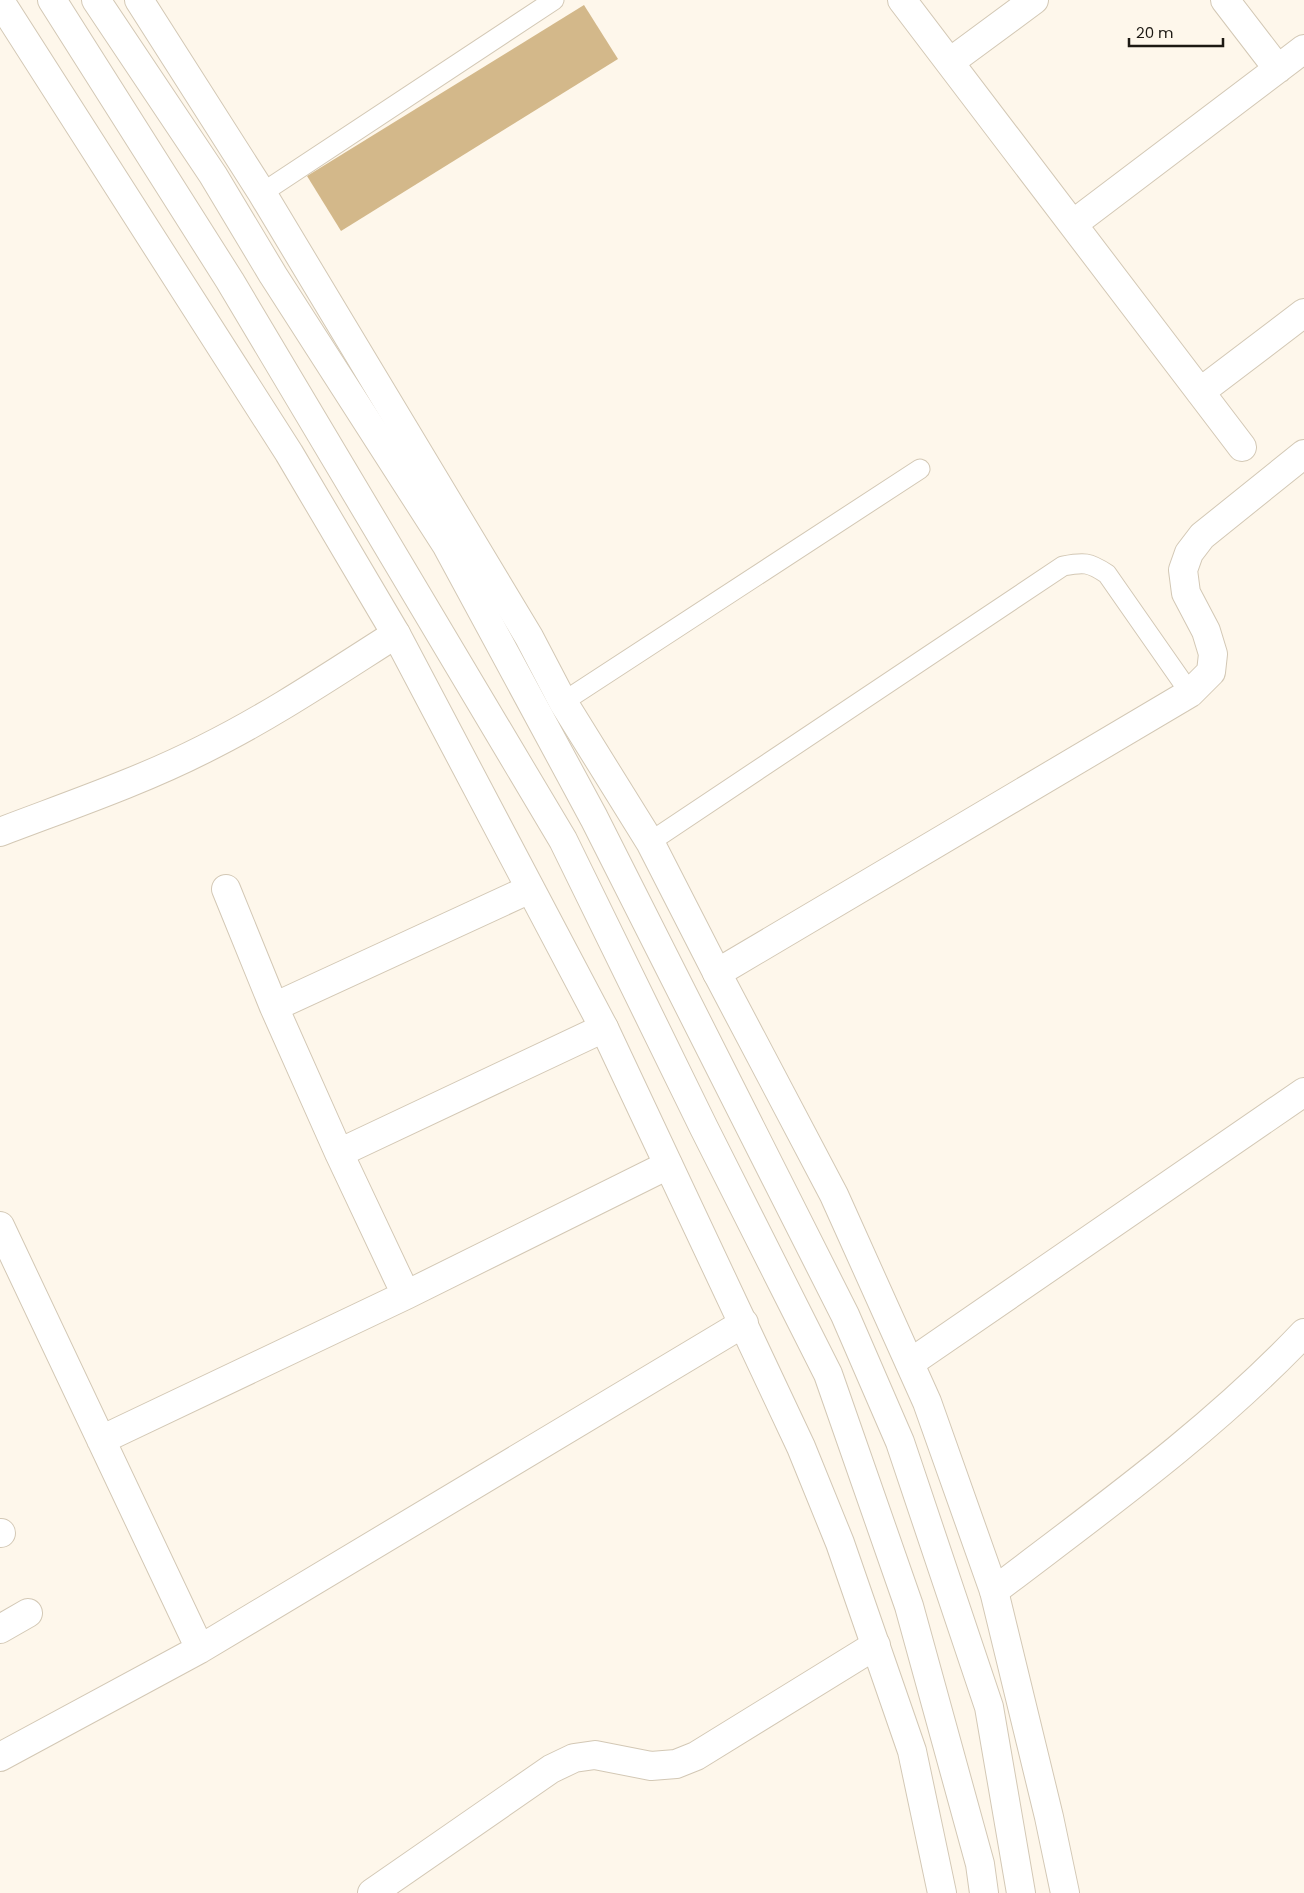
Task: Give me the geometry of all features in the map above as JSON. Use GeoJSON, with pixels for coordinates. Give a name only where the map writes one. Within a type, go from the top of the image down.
{"type":"FeatureCollection","features":[{"type":"Feature","properties":{"kind":"main road"},"geometry":{"type":"LineString","coordinates":[[52,0],[230,281],[564,840],[704,1128],[828,1374],[909,1606],[980,1864],[984,1893]]}},
{"type":"Feature","properties":{"kind":"main road"},"geometry":{"type":"LineString","coordinates":[[96,0],[213,175],[273,275],[447,546],[594,818],[845,1315],[900,1442],[989,1707],[1021,1893]]}},
{"type":"Feature","properties":{"kind":"main road"},"geometry":{"type":"LineString","coordinates":[[139,0],[262,193],[524,629],[563,702],[650,842],[834,1196],[927,1402],[994,1591],[1049,1817],[1065,1893]]}},
{"type":"Feature","properties":{"kind":"main road"},"geometry":{"type":"LineString","coordinates":[[902,0],[1242,447]]}},
{"type":"Feature","properties":{"kind":"main road"},"geometry":{"type":"LineString","coordinates":[[950,62],[1034,0]]}},
{"type":"Feature","properties":{"kind":"main road"},"geometry":{"type":"LineString","coordinates":[[1225,0],[1278,68]]}},
{"type":"Feature","properties":{"kind":"main road"},"geometry":{"type":"LineString","coordinates":[[0,1],[289,453],[396,634],[604,1028],[744,1323],[800,1447],[840,1542],[912,1751],[942,1893]]}},
{"type":"Feature","properties":{"kind":"main road"},"geometry":{"type":"LineString","coordinates":[[1073,224],[1304,49]]}},
{"type":"Feature","properties":{"kind":"main road"},"geometry":{"type":"LineString","coordinates":[[1200,392],[1304,313]]}},
{"type":"Feature","properties":{"kind":"main road"},"geometry":{"type":"LineString","coordinates":[[717,973],[1190,693],[1211,672],[1213,654],[1206,631],[1186,593],[1183,570],[1189,553],[1202,536],[1304,454]]}},
{"type":"Feature","properties":{"kind":"main road"},"geometry":{"type":"LineString","coordinates":[[0,832],[123,784],[203,750],[297,697],[396,634]]}},
{"type":"Feature","properties":{"kind":"main road"},"geometry":{"type":"LineString","coordinates":[[274,1007],[530,888]]}},
{"type":"Feature","properties":{"kind":"main road"},"geometry":{"type":"LineString","coordinates":[[226,889],[274,1007],[339,1153],[406,1295]]}},
{"type":"Feature","properties":{"kind":"main road"},"geometry":{"type":"LineString","coordinates":[[339,1153],[604,1028]]}},
{"type":"Feature","properties":{"kind":"main road"},"geometry":{"type":"LineString","coordinates":[[910,1363],[1304,1092]]}},
{"type":"Feature","properties":{"kind":"main road"},"geometry":{"type":"LineString","coordinates":[[101,1440],[406,1295],[668,1165]]}},
{"type":"Feature","properties":{"kind":"main road"},"geometry":{"type":"LineString","coordinates":[[0,1226],[200,1649]]}},
{"type":"Feature","properties":{"kind":"main road"},"geometry":{"type":"LineString","coordinates":[[0,1757],[200,1649],[744,1323]]}},
{"type":"Feature","properties":{"kind":"main road"},"geometry":{"type":"LineString","coordinates":[[994,1591],[1144,1476],[1273,1366],[1304,1333]]}},
{"type":"Feature","properties":{"kind":"main road"},"geometry":{"type":"LineString","coordinates":[[0,1630],[28,1613]]}},
{"type":"Feature","properties":{"kind":"main road"},"geometry":{"type":"LineString","coordinates":[[372,1893],[551,1769],[574,1758],[595,1755],[651,1766],[676,1764],[696,1756],[876,1645]]}},
{"type":"Feature","properties":{"kind":"lane"},"geometry":{"type":"LineString","coordinates":[[262,193],[554,0]]}},
{"type":"Feature","properties":{"kind":"lane"},"geometry":{"type":"LineString","coordinates":[[563,702],[920,469]]}},
{"type":"Feature","properties":{"kind":"lane"},"geometry":{"type":"LineString","coordinates":[[650,842],[1063,566],[1079,563],[1092,565],[1107,574],[1190,693]]}},
{"type":"Feature","properties":{"kind":"building"},"geometry":{"type":"Polygon","coordinates":[[[584,5],[618,59],[341,231],[307,176],[584,5]]]}}]}
